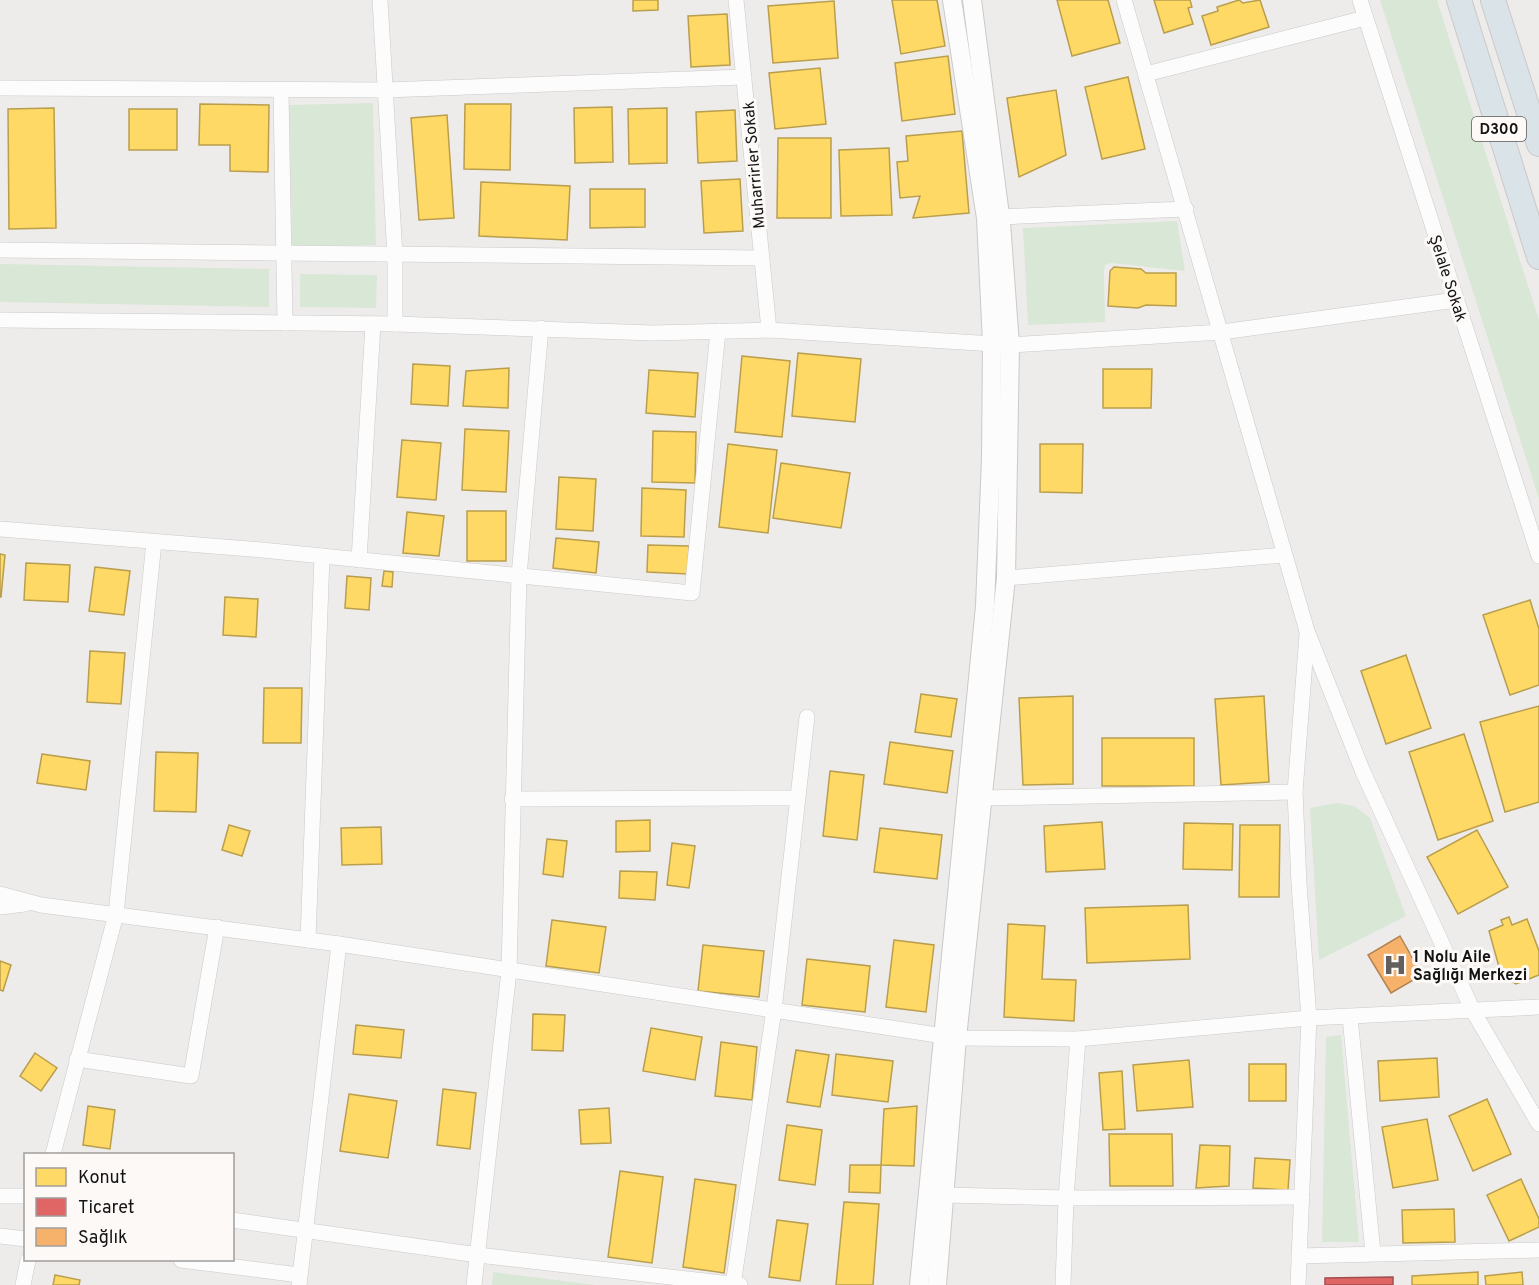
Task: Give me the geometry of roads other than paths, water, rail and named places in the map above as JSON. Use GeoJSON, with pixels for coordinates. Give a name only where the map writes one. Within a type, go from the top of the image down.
{"type":"FeatureCollection","features":[{"type":"Feature","properties":{"kind":"highway","name":"D300"},"geometry":{"type":"LineString","coordinates":[[1459,0],[1539,257]]}},
{"type":"Feature","properties":{"kind":"highway","name":"D300"},"geometry":{"type":"LineString","coordinates":[[1493,0],[1534,112],[1539,144]]}},
{"type":"Feature","properties":{"kind":"street"},"geometry":{"type":"LineString","coordinates":[[380,0],[395,256],[395,324]]}},
{"type":"Feature","properties":{"kind":"street","name":"Muharrirler Sokak"},"geometry":{"type":"LineString","coordinates":[[736,0],[769,330]]}},
{"type":"Feature","properties":{"kind":"street"},"geometry":{"type":"LineString","coordinates":[[937,1285],[945,1195],[950,1037],[985,606],[1001,344],[986,218],[952,0]]}},
{"type":"Feature","properties":{"kind":"street"},"geometry":{"type":"LineString","coordinates":[[919,1285],[950,1037],[984,798],[1006,578],[1000,217],[972,0]]}},
{"type":"Feature","properties":{"kind":"street"},"geometry":{"type":"LineString","coordinates":[[1124,0],[1307,631],[1364,771],[1473,1011],[1539,1124]]}},
{"type":"Feature","properties":{"kind":"street","name":"Şelale Sokak"},"geometry":{"type":"LineString","coordinates":[[1359,0],[1539,556]]}},
{"type":"Feature","properties":{"kind":"street"},"geometry":{"type":"LineString","coordinates":[[1146,74],[1365,18]]}},
{"type":"Feature","properties":{"kind":"street"},"geometry":{"type":"LineString","coordinates":[[0,88],[385,90],[744,77]]}},
{"type":"Feature","properties":{"kind":"street"},"geometry":{"type":"LineString","coordinates":[[281,91],[282,254],[285,323]]}},
{"type":"Feature","properties":{"kind":"street"},"geometry":{"type":"LineString","coordinates":[[1000,217],[1186,209]]}},
{"type":"Feature","properties":{"kind":"street"},"geometry":{"type":"LineString","coordinates":[[0,250],[395,256],[761,258]]}},
{"type":"Feature","properties":{"kind":"street"},"geometry":{"type":"LineString","coordinates":[[0,320],[395,324],[653,333],[769,330],[1001,344],[1222,332],[1456,300]]}},
{"type":"Feature","properties":{"kind":"street"},"geometry":{"type":"LineString","coordinates":[[358,560],[373,324]]}},
{"type":"Feature","properties":{"kind":"street"},"geometry":{"type":"LineString","coordinates":[[474,1285],[510,971],[512,799],[519,576],[541,328]]}},
{"type":"Feature","properties":{"kind":"street"},"geometry":{"type":"LineString","coordinates":[[0,529],[322,556],[692,593],[718,331]]}},
{"type":"Feature","properties":{"kind":"street"},"geometry":{"type":"LineString","coordinates":[[54,1153],[116,914],[154,542]]}},
{"type":"Feature","properties":{"kind":"street"},"geometry":{"type":"LineString","coordinates":[[1006,578],[1284,555]]}},
{"type":"Feature","properties":{"kind":"street"},"geometry":{"type":"LineString","coordinates":[[308,940],[322,556]]}},
{"type":"Feature","properties":{"kind":"street"},"geometry":{"type":"LineString","coordinates":[[1298,1285],[1309,1018],[1295,792],[1307,631]]}},
{"type":"Feature","properties":{"kind":"street"},"geometry":{"type":"LineString","coordinates":[[234,1220],[478,1255],[735,1285],[774,1010],[807,717]]}},
{"type":"Feature","properties":{"kind":"street"},"geometry":{"type":"LineString","coordinates":[[984,798],[1295,792]]}},
{"type":"Feature","properties":{"kind":"street"},"geometry":{"type":"LineString","coordinates":[[512,799],[797,798]]}},
{"type":"Feature","properties":{"kind":"street"},"geometry":{"type":"LineString","coordinates":[[0,894],[34,903],[339,944],[950,1037],[1078,1039],[1309,1018],[1539,1007]]}},
{"type":"Feature","properties":{"kind":"street"},"geometry":{"type":"LineString","coordinates":[[0,907],[34,903]]}},
{"type":"Feature","properties":{"kind":"street"},"geometry":{"type":"LineString","coordinates":[[77,1059],[191,1076],[217,927]]}},
{"type":"Feature","properties":{"kind":"street"},"geometry":{"type":"LineString","coordinates":[[187,1261],[299,1280],[339,944]]}},
{"type":"Feature","properties":{"kind":"street"},"geometry":{"type":"LineString","coordinates":[[1350,1017],[1373,1253]]}},
{"type":"Feature","properties":{"kind":"street"},"geometry":{"type":"LineString","coordinates":[[1063,1285],[1066,1198],[1078,1039]]}},
{"type":"Feature","properties":{"kind":"street"},"geometry":{"type":"LineString","coordinates":[[945,1195],[1066,1198],[1302,1197]]}},
{"type":"Feature","properties":{"kind":"street"},"geometry":{"type":"LineString","coordinates":[[0,1196],[24,1196]]}},
{"type":"Feature","properties":{"kind":"street"},"geometry":{"type":"LineString","coordinates":[[0,1236],[24,1239]]}},
{"type":"Feature","properties":{"kind":"street"},"geometry":{"type":"LineString","coordinates":[[1299,1256],[1539,1250]]}},
{"type":"Feature","properties":{"kind":"street"},"geometry":{"type":"LineString","coordinates":[[23,1285],[28,1261]]}},
{"type":"Feature","properties":{"kind":"place","name":"1 Nolu Aile Sağlığı Merkezi"},"geometry":{"type":"Point","coordinates":[1395,965]}}]}
